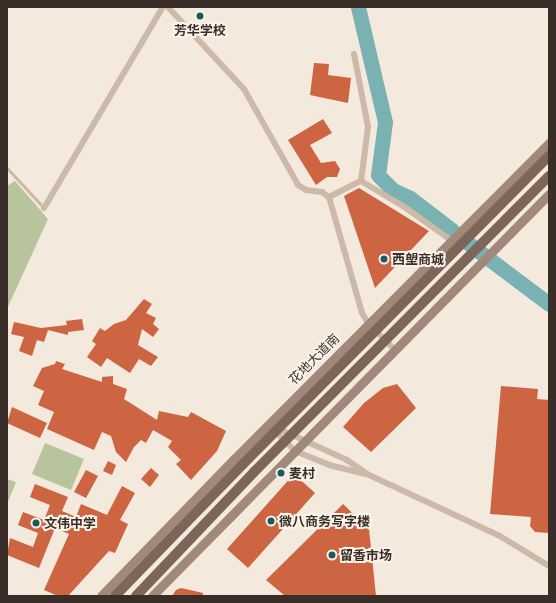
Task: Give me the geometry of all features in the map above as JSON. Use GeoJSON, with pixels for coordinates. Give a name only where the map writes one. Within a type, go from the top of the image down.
{"type":"FeatureCollection","features":[{"type":"Feature","properties":{"kind":"main road","name":"花地大道南"},"geometry":{"type":"LineString","coordinates":[[101,596],[268,424],[549,143]]}},
{"type":"Feature","properties":{"kind":"main road","name":"花地大道南"},"geometry":{"type":"LineString","coordinates":[[115,596],[244,463],[549,156]]}},
{"type":"Feature","properties":{"kind":"main road"},"geometry":{"type":"LineString","coordinates":[[136,596],[254,472],[549,176]]}},
{"type":"Feature","properties":{"kind":"main road"},"geometry":{"type":"LineString","coordinates":[[152,596],[549,194]]}},
{"type":"Feature","properties":{"kind":"street"},"geometry":{"type":"LineString","coordinates":[[44,208],[163,7]]}},
{"type":"Feature","properties":{"kind":"street"},"geometry":{"type":"LineString","coordinates":[[168,7],[244,89],[298,186],[306,190],[322,192],[329,197],[356,295],[368,323],[395,350]]}},
{"type":"Feature","properties":{"kind":"street"},"geometry":{"type":"LineString","coordinates":[[354,54],[368,127],[361,181]]}},
{"type":"Feature","properties":{"kind":"street"},"geometry":{"type":"LineString","coordinates":[[329,197],[361,181]]}},
{"type":"Feature","properties":{"kind":"street"},"geometry":{"type":"LineString","coordinates":[[361,181],[403,206],[452,241]]}},
{"type":"Feature","properties":{"kind":"street"},"geometry":{"type":"LineString","coordinates":[[268,424],[347,460],[367,474],[492,531],[549,566]]}},
{"type":"Feature","properties":{"kind":"street"},"geometry":{"type":"LineString","coordinates":[[268,424],[295,451],[339,469],[367,474]]}},
{"type":"Feature","properties":{"kind":"lane"},"geometry":{"type":"LineString","coordinates":[[7,168],[44,208]]}},
{"type":"Feature","properties":{"kind":"green space"},"geometry":{"type":"Polygon","coordinates":[[[15,181],[48,219],[7,309],[7,186],[15,181]]]}},
{"type":"Feature","properties":{"kind":"green space"},"geometry":{"type":"Polygon","coordinates":[[[45,443],[84,459],[71,490],[32,474],[45,443]]]}},
{"type":"Feature","properties":{"kind":"green space"},"geometry":{"type":"Polygon","coordinates":[[[7,479],[16,482],[7,504],[7,479]]]}},
{"type":"Feature","properties":{"kind":"building"},"geometry":{"type":"Polygon","coordinates":[[[314,63],[329,64],[328,75],[351,78],[348,103],[310,95],[314,63]]]}},
{"type":"Feature","properties":{"kind":"building"},"geometry":{"type":"Polygon","coordinates":[[[323,119],[332,133],[310,145],[321,163],[335,161],[340,169],[337,177],[327,177],[316,185],[288,140],[323,119]]]}},
{"type":"Feature","properties":{"kind":"building","name":"西塱商城"},"geometry":{"type":"Polygon","coordinates":[[[359,188],[429,231],[375,288],[344,196],[359,188]]]}},
{"type":"Feature","properties":{"kind":"building"},"geometry":{"type":"Polygon","coordinates":[[[144,299],[152,304],[146,313],[156,318],[153,324],[159,329],[153,337],[142,329],[138,345],[158,357],[151,366],[139,359],[130,373],[107,358],[101,367],[87,357],[96,344],[92,341],[100,328],[105,331],[114,324],[126,320],[144,299]]]}},
{"type":"Feature","properties":{"kind":"building"},"geometry":{"type":"Polygon","coordinates":[[[82,319],[84,330],[68,332],[68,335],[48,330],[44,342],[37,340],[32,356],[19,351],[24,337],[11,334],[14,322],[41,328],[67,325],[66,321],[82,319]]]}},
{"type":"Feature","properties":{"kind":"building"},"geometry":{"type":"Polygon","coordinates":[[[56,361],[65,364],[62,369],[102,382],[102,377],[113,376],[113,384],[127,389],[124,399],[157,420],[159,411],[188,417],[191,412],[226,431],[217,451],[191,480],[176,464],[181,460],[168,447],[172,441],[153,430],[146,443],[141,440],[134,447],[126,462],[116,452],[111,436],[102,432],[94,450],[47,429],[54,412],[38,405],[44,391],[33,386],[42,368],[55,364],[56,361]]]}},
{"type":"Feature","properties":{"kind":"building"},"geometry":{"type":"Polygon","coordinates":[[[397,384],[416,408],[371,452],[343,427],[364,403],[383,388],[397,384]]]}},
{"type":"Feature","properties":{"kind":"building"},"geometry":{"type":"Polygon","coordinates":[[[501,386],[538,389],[537,399],[549,400],[549,533],[535,532],[530,526],[531,517],[490,514],[501,386]]]}},
{"type":"Feature","properties":{"kind":"building"},"geometry":{"type":"Polygon","coordinates":[[[12,407],[47,423],[40,438],[7,423],[12,407]]]}},
{"type":"Feature","properties":{"kind":"building"},"geometry":{"type":"Polygon","coordinates":[[[108,461],[116,465],[112,475],[103,471],[108,461]]]}},
{"type":"Feature","properties":{"kind":"building"},"geometry":{"type":"Polygon","coordinates":[[[151,468],[159,475],[150,487],[141,479],[151,468]]]}},
{"type":"Feature","properties":{"kind":"building"},"geometry":{"type":"Polygon","coordinates":[[[86,470],[98,476],[86,498],[74,492],[86,470]]]}},
{"type":"Feature","properties":{"kind":"building","name":"微八商务写字楼"},"geometry":{"type":"Polygon","coordinates":[[[294,474],[315,493],[248,568],[227,549],[294,474]]]}},
{"type":"Feature","properties":{"kind":"building"},"geometry":{"type":"Polygon","coordinates":[[[35,484],[68,497],[62,511],[76,517],[81,504],[107,515],[122,486],[135,493],[120,520],[128,524],[115,553],[109,551],[68,596],[58,596],[44,590],[69,534],[55,528],[39,568],[7,555],[10,538],[33,547],[38,533],[18,525],[23,512],[44,520],[50,505],[30,497],[35,484]]]}},
{"type":"Feature","properties":{"kind":"building","name":"留香市场"},"geometry":{"type":"Polygon","coordinates":[[[343,504],[369,529],[376,596],[285,596],[266,580],[343,504]]]}},
{"type":"Feature","properties":{"kind":"building"},"geometry":{"type":"Polygon","coordinates":[[[181,588],[203,593],[203,596],[172,596],[176,590],[181,588]]]}},
{"type":"Feature","properties":{"kind":"waterway"},"geometry":{"type":"LineString","coordinates":[[358,7],[385,122],[378,175],[393,190],[410,198],[452,230]]}},
{"type":"Feature","properties":{"kind":"waterway"},"geometry":{"type":"LineString","coordinates":[[464,240],[549,304]]}},
{"type":"Feature","properties":{"kind":"place","name":"芳华学校"},"geometry":{"type":"Point","coordinates":[200,16]}},
{"type":"Feature","properties":{"kind":"place","name":"西塱商城"},"geometry":{"type":"Point","coordinates":[384,259]}},
{"type":"Feature","properties":{"kind":"place","name":"麦村"},"geometry":{"type":"Point","coordinates":[281,473]}},
{"type":"Feature","properties":{"kind":"place","name":"微八商务写字楼"},"geometry":{"type":"Point","coordinates":[271,521]}},
{"type":"Feature","properties":{"kind":"place","name":"文伟中学"},"geometry":{"type":"Point","coordinates":[36,523]}},
{"type":"Feature","properties":{"kind":"place","name":"留香市场"},"geometry":{"type":"Point","coordinates":[332,555]}}]}
